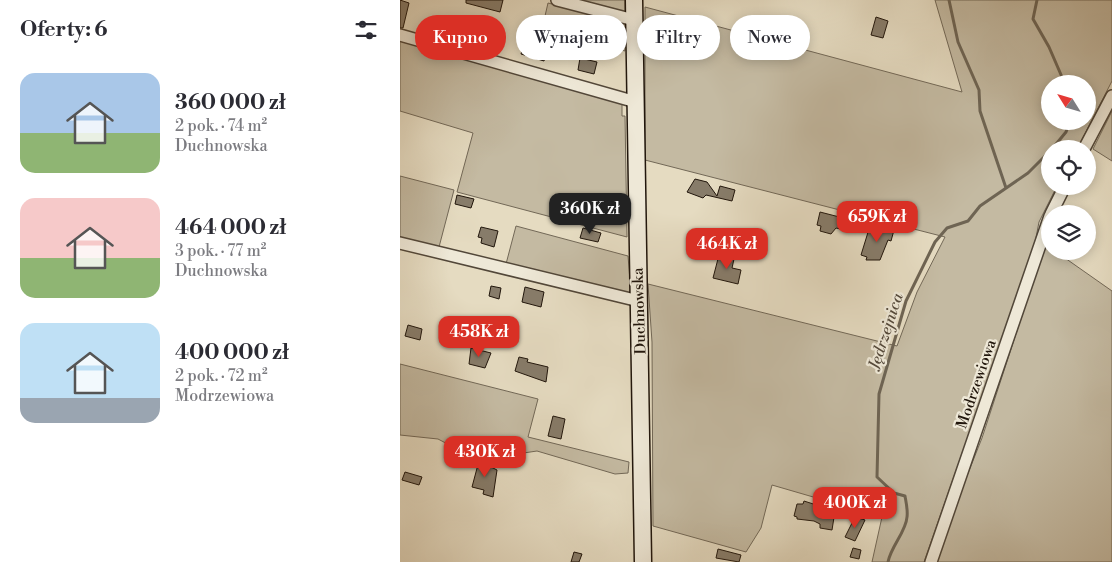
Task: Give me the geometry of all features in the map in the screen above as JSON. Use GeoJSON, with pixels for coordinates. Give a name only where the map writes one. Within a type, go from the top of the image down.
{"type":"FeatureCollection","features":[{"type":"Feature","properties":{"kind":"street"},"geometry":{"type":"LineString","coordinates":[[558,0],[634,20]]}},
{"type":"Feature","properties":{"kind":"street","name":"Duchnowska"},"geometry":{"type":"LineString","coordinates":[[634,0],[643,562]]}},
{"type":"Feature","properties":{"kind":"street"},"geometry":{"type":"LineString","coordinates":[[400,35],[636,102]]}},
{"type":"Feature","properties":{"kind":"street"},"geometry":{"type":"LineString","coordinates":[[1089,140],[1112,96]]}},
{"type":"Feature","properties":{"kind":"street","name":"Modrzewiowa"},"geometry":{"type":"LineString","coordinates":[[931,562],[1041,241]]}},
{"type":"Feature","properties":{"kind":"street"},"geometry":{"type":"LineString","coordinates":[[400,243],[639,301]]}},
{"type":"Feature","properties":{"kind":"shaded area"},"geometry":{"type":"Polygon","coordinates":[[[567,0],[625,0],[625,15],[567,0]]]}},
{"type":"Feature","properties":{"kind":"shaded area"},"geometry":{"type":"Polygon","coordinates":[[[935,0],[1112,0],[1112,81],[1096,112],[1096,75],[1041,75],[1041,130],[1087,130],[1082,140],[1041,140],[1041,195],[1052,195],[1048,205],[1041,205],[1041,218],[1034,248],[924,562],[872,562],[882,517],[772,485],[761,528],[746,552],[653,526],[652,342],[648,284],[897,346],[917,292],[945,237],[645,160],[645,60],[720,60],[720,27],[730,30],[730,60],[810,60],[810,51],[962,92],[935,0]]]}},
{"type":"Feature","properties":{"kind":"shaded area"},"geometry":{"type":"Polygon","coordinates":[[[548,3],[594,15],[545,15],[548,3]]]}},
{"type":"Feature","properties":{"kind":"shaded area"},"geometry":{"type":"Polygon","coordinates":[[[645,7],[675,15],[645,15],[645,7]]]}},
{"type":"Feature","properties":{"kind":"shaded area"},"geometry":{"type":"Polygon","coordinates":[[[400,40],[415,44],[415,60],[470,60],[622,103],[622,116],[625,116],[627,237],[457,192],[473,133],[400,111],[400,40]]]}},
{"type":"Feature","properties":{"kind":"shaded area"},"geometry":{"type":"Polygon","coordinates":[[[1112,111],[1112,161],[1096,151],[1096,143],[1112,111]]]}},
{"type":"Feature","properties":{"kind":"shaded area"},"geometry":{"type":"Polygon","coordinates":[[[400,176],[454,190],[439,247],[400,237],[400,176]]]}},
{"type":"Feature","properties":{"kind":"shaded area"},"geometry":{"type":"Polygon","coordinates":[[[516,226],[628,256],[631,293],[627,295],[506,264],[516,226]]]}},
{"type":"Feature","properties":{"kind":"shaded area"},"geometry":{"type":"Polygon","coordinates":[[[1041,257],[1041,260],[1068,260],[1112,291],[1112,562],[936,562],[949,521],[982,438],[1041,257]]]}},
{"type":"Feature","properties":{"kind":"shaded area"},"geometry":{"type":"Polygon","coordinates":[[[400,364],[538,399],[528,437],[629,462],[628,473],[615,474],[537,451],[510,455],[494,452],[476,453],[457,449],[438,439],[400,435],[400,364]]]}},
{"type":"Feature","properties":{"kind":"building"},"geometry":{"type":"Polygon","coordinates":[[[400,0],[409,3],[403,28],[400,28],[400,0]]]}},
{"type":"Feature","properties":{"kind":"building"},"geometry":{"type":"Polygon","coordinates":[[[466,0],[503,0],[500,12],[466,3],[466,0]]]}},
{"type":"Feature","properties":{"kind":"building"},"geometry":{"type":"Polygon","coordinates":[[[876,17],[888,21],[883,38],[871,35],[876,17]]]}},
{"type":"Feature","properties":{"kind":"building"},"geometry":{"type":"Polygon","coordinates":[[[580,60],[597,62],[594,74],[578,70],[580,60]]]}},
{"type":"Feature","properties":{"kind":"building"},"geometry":{"type":"Polygon","coordinates":[[[695,179],[707,182],[717,196],[720,186],[735,190],[732,201],[706,195],[703,198],[687,192],[695,179]]]}},
{"type":"Feature","properties":{"kind":"building"},"geometry":{"type":"Polygon","coordinates":[[[457,195],[474,199],[471,208],[455,204],[457,195]]]}},
{"type":"Feature","properties":{"kind":"building"},"geometry":{"type":"Polygon","coordinates":[[[820,212],[851,220],[849,231],[836,228],[831,234],[820,231],[821,226],[817,225],[820,212]]]}},
{"type":"Feature","properties":{"kind":"building"},"geometry":{"type":"Polygon","coordinates":[[[481,227],[498,231],[494,247],[481,243],[482,238],[478,237],[481,227]]]}},
{"type":"Feature","properties":{"kind":"building"},"geometry":{"type":"Polygon","coordinates":[[[882,227],[894,230],[891,241],[888,240],[880,260],[866,260],[867,257],[861,255],[869,229],[881,232],[882,227]]]}},
{"type":"Feature","properties":{"kind":"building"},"geometry":{"type":"Polygon","coordinates":[[[583,228],[601,233],[598,242],[580,238],[583,228]]]}},
{"type":"Feature","properties":{"kind":"building"},"geometry":{"type":"Polygon","coordinates":[[[719,255],[734,259],[732,268],[741,270],[738,284],[713,278],[719,255]]]}},
{"type":"Feature","properties":{"kind":"building"},"geometry":{"type":"Polygon","coordinates":[[[491,286],[501,288],[499,299],[489,296],[491,286]]]}},
{"type":"Feature","properties":{"kind":"building"},"geometry":{"type":"Polygon","coordinates":[[[525,287],[544,292],[541,307],[522,302],[525,287]]]}},
{"type":"Feature","properties":{"kind":"building"},"geometry":{"type":"Polygon","coordinates":[[[408,325],[422,329],[420,340],[405,336],[408,325]]]}},
{"type":"Feature","properties":{"kind":"building"},"geometry":{"type":"Polygon","coordinates":[[[471,348],[491,353],[485,368],[469,364],[471,348]]]}},
{"type":"Feature","properties":{"kind":"building"},"geometry":{"type":"Polygon","coordinates":[[[519,357],[528,359],[527,362],[548,367],[546,382],[515,371],[519,357]]]}},
{"type":"Feature","properties":{"kind":"building"},"geometry":{"type":"Polygon","coordinates":[[[553,416],[565,419],[561,439],[548,436],[553,416]]]}},
{"type":"Feature","properties":{"kind":"building"},"geometry":{"type":"Polygon","coordinates":[[[480,457],[489,459],[487,465],[497,470],[493,497],[483,494],[484,490],[472,487],[480,457]]]}},
{"type":"Feature","properties":{"kind":"building"},"geometry":{"type":"Polygon","coordinates":[[[405,472],[422,477],[419,485],[402,480],[405,472]]]}},
{"type":"Feature","properties":{"kind":"building"},"geometry":{"type":"Polygon","coordinates":[[[804,501],[835,511],[832,530],[820,528],[820,524],[814,521],[797,519],[794,516],[797,504],[803,504],[804,501]]]}},
{"type":"Feature","properties":{"kind":"building"},"geometry":{"type":"Polygon","coordinates":[[[855,517],[865,520],[855,541],[845,537],[855,517]]]}},
{"type":"Feature","properties":{"kind":"building"},"geometry":{"type":"Polygon","coordinates":[[[853,548],[861,550],[859,559],[850,557],[853,548]]]}},
{"type":"Feature","properties":{"kind":"building"},"geometry":{"type":"Polygon","coordinates":[[[718,549],[741,555],[739,562],[716,558],[718,549]]]}},
{"type":"Feature","properties":{"kind":"building"},"geometry":{"type":"Polygon","coordinates":[[[574,552],[582,554],[579,562],[571,562],[574,552]]]}},
{"type":"Feature","properties":{"kind":"waterway"},"geometry":{"type":"LineString","coordinates":[[949,0],[958,42],[979,90],[980,111],[1006,188]]}},
{"type":"Feature","properties":{"kind":"waterway","name":"Jędrzejnica"},"geometry":{"type":"LineString","coordinates":[[1037,0],[1033,19],[1049,47],[1061,75]]}},
{"type":"Feature","properties":{"kind":"waterway","name":"Jędrzejnica"},"geometry":{"type":"LineString","coordinates":[[1059,140],[1067,130]]}},
{"type":"Feature","properties":{"kind":"waterway","name":"Jędrzejnica"},"geometry":{"type":"LineString","coordinates":[[888,562],[906,523],[907,512],[905,496],[894,493],[877,477],[879,394],[906,301],[935,242],[947,228],[968,221],[980,206],[1028,173],[1041,160]]}}]}
